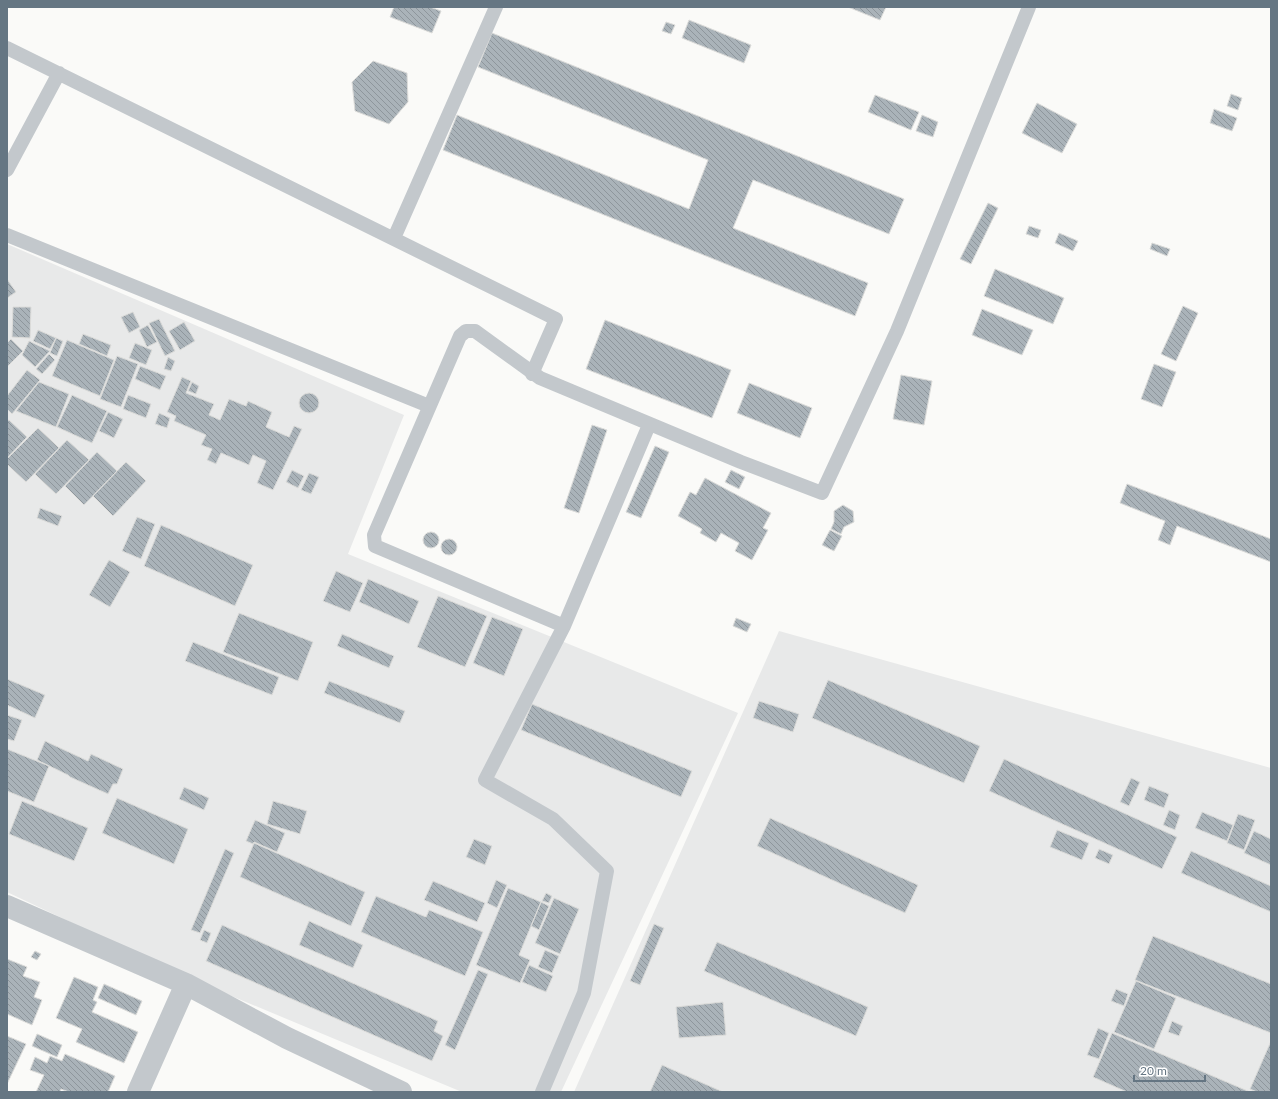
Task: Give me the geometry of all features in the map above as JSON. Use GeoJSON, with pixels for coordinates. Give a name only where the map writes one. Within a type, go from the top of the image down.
{"type":"FeatureCollection","features":[{"type":"Feature","properties":{"kind":"street"},"geometry":{"type":"LineString","coordinates":[[7,906],[186,984],[287,1038],[401,1092]]}},
{"type":"Feature","properties":{"kind":"street"},"geometry":{"type":"LineString","coordinates":[[138,1092],[186,984]]}},
{"type":"Feature","properties":{"kind":"lane"},"geometry":{"type":"LineString","coordinates":[[394,238],[496,7]]}},
{"type":"Feature","properties":{"kind":"lane"},"geometry":{"type":"LineString","coordinates":[[564,626],[375,546],[374,535],[460,336],[466,331],[475,331],[532,374],[649,425],[822,493],[897,331],[1029,7]]}},
{"type":"Feature","properties":{"kind":"lane"},"geometry":{"type":"LineString","coordinates":[[7,48],[556,319],[532,374]]}},
{"type":"Feature","properties":{"kind":"lane"},"geometry":{"type":"LineString","coordinates":[[7,170],[59,73]]}},
{"type":"Feature","properties":{"kind":"lane"},"geometry":{"type":"LineString","coordinates":[[7,235],[429,406]]}},
{"type":"Feature","properties":{"kind":"lane"},"geometry":{"type":"LineString","coordinates":[[542,1092],[584,993],[607,871],[553,819],[485,780],[564,626],[649,425]]}},
{"type":"Feature","properties":{"kind":"shaded area"},"geometry":{"type":"Polygon","coordinates":[[[7,244],[404,415],[348,554],[738,713],[561,1092],[462,1092],[186,977],[7,892],[7,244]]]}},
{"type":"Feature","properties":{"kind":"shaded area"},"geometry":{"type":"Polygon","coordinates":[[[779,631],[1271,768],[1271,1092],[574,1092],[779,631]]]}},
{"type":"Feature","properties":{"kind":"building"},"geometry":{"type":"Polygon","coordinates":[[[394,7],[430,7],[441,11],[432,33],[390,17],[394,7]]]}},
{"type":"Feature","properties":{"kind":"building"},"geometry":{"type":"Polygon","coordinates":[[[848,7],[886,7],[880,20],[848,7]]]}},
{"type":"Feature","properties":{"kind":"building"},"geometry":{"type":"Polygon","coordinates":[[[689,20],[751,45],[744,63],[682,38],[689,20]]]}},
{"type":"Feature","properties":{"kind":"building"},"geometry":{"type":"Polygon","coordinates":[[[666,22],[675,25],[671,34],[662,31],[666,22]]]}},
{"type":"Feature","properties":{"kind":"building"},"geometry":{"type":"Polygon","coordinates":[[[492,33],[904,199],[889,234],[753,180],[733,228],[868,283],[855,316],[443,150],[457,115],[689,209],[708,160],[478,67],[492,33]]]}},
{"type":"Feature","properties":{"kind":"building"},"geometry":{"type":"Polygon","coordinates":[[[373,61],[407,73],[408,102],[389,124],[355,111],[352,82],[373,61]]]}},
{"type":"Feature","properties":{"kind":"building"},"geometry":{"type":"Polygon","coordinates":[[[1231,94],[1242,98],[1238,110],[1227,106],[1231,94]]]}},
{"type":"Feature","properties":{"kind":"building"},"geometry":{"type":"Polygon","coordinates":[[[875,95],[919,112],[911,130],[868,112],[875,95]]]}},
{"type":"Feature","properties":{"kind":"building"},"geometry":{"type":"Polygon","coordinates":[[[1037,103],[1077,124],[1062,153],[1022,133],[1037,103]]]}},
{"type":"Feature","properties":{"kind":"building"},"geometry":{"type":"Polygon","coordinates":[[[1214,109],[1237,118],[1232,131],[1210,123],[1214,109]]]}},
{"type":"Feature","properties":{"kind":"building"},"geometry":{"type":"Polygon","coordinates":[[[922,115],[938,122],[933,137],[916,131],[922,115]]]}},
{"type":"Feature","properties":{"kind":"building"},"geometry":{"type":"Polygon","coordinates":[[[988,203],[998,208],[971,264],[960,259],[988,203]]]}},
{"type":"Feature","properties":{"kind":"building"},"geometry":{"type":"Polygon","coordinates":[[[1029,226],[1041,230],[1038,238],[1026,234],[1029,226]]]}},
{"type":"Feature","properties":{"kind":"building"},"geometry":{"type":"Polygon","coordinates":[[[1059,233],[1078,241],[1073,251],[1055,243],[1059,233]]]}},
{"type":"Feature","properties":{"kind":"building"},"geometry":{"type":"Polygon","coordinates":[[[1152,243],[1170,249],[1167,256],[1150,249],[1152,243]]]}},
{"type":"Feature","properties":{"kind":"building"},"geometry":{"type":"Polygon","coordinates":[[[995,269],[1064,298],[1053,324],[984,296],[995,269]]]}},
{"type":"Feature","properties":{"kind":"building"},"geometry":{"type":"Polygon","coordinates":[[[7,279],[16,292],[7,298],[7,279]]]}},
{"type":"Feature","properties":{"kind":"building"},"geometry":{"type":"Polygon","coordinates":[[[1183,306],[1198,313],[1176,361],[1161,354],[1183,306]]]}},
{"type":"Feature","properties":{"kind":"building"},"geometry":{"type":"Polygon","coordinates":[[[13,307],[31,307],[30,338],[12,337],[13,307]]]}},
{"type":"Feature","properties":{"kind":"building"},"geometry":{"type":"Polygon","coordinates":[[[982,309],[1033,330],[1022,355],[972,335],[982,309]]]}},
{"type":"Feature","properties":{"kind":"building"},"geometry":{"type":"Polygon","coordinates":[[[133,312],[140,327],[129,333],[121,317],[133,312]]]}},
{"type":"Feature","properties":{"kind":"building"},"geometry":{"type":"Polygon","coordinates":[[[159,319],[175,351],[165,356],[149,323],[159,319]]]}},
{"type":"Feature","properties":{"kind":"building"},"geometry":{"type":"Polygon","coordinates":[[[605,320],[731,370],[712,418],[586,369],[605,320]]]}},
{"type":"Feature","properties":{"kind":"building"},"geometry":{"type":"Polygon","coordinates":[[[184,322],[195,341],[180,350],[169,331],[184,322]]]}},
{"type":"Feature","properties":{"kind":"building"},"geometry":{"type":"Polygon","coordinates":[[[148,325],[157,342],[147,347],[139,330],[148,325]]]}},
{"type":"Feature","properties":{"kind":"building"},"geometry":{"type":"Polygon","coordinates":[[[38,330],[56,338],[50,349],[33,341],[38,330]]]}},
{"type":"Feature","properties":{"kind":"building"},"geometry":{"type":"Polygon","coordinates":[[[83,334],[111,345],[107,356],[79,344],[83,334]]]}},
{"type":"Feature","properties":{"kind":"building"},"geometry":{"type":"Polygon","coordinates":[[[56,338],[63,341],[57,356],[50,353],[56,338]]]}},
{"type":"Feature","properties":{"kind":"building"},"geometry":{"type":"Polygon","coordinates":[[[11,339],[23,351],[7,367],[7,343],[11,339]]]}},
{"type":"Feature","properties":{"kind":"building"},"geometry":{"type":"Polygon","coordinates":[[[67,340],[114,360],[100,396],[52,376],[67,340]]]}},
{"type":"Feature","properties":{"kind":"building"},"geometry":{"type":"Polygon","coordinates":[[[29,341],[50,351],[35,367],[22,355],[29,341]]]}},
{"type":"Feature","properties":{"kind":"building"},"geometry":{"type":"Polygon","coordinates":[[[135,343],[152,350],[146,365],[129,358],[135,343]]]}},
{"type":"Feature","properties":{"kind":"building"},"geometry":{"type":"Polygon","coordinates":[[[49,354],[55,360],[42,374],[36,369],[49,354]]]}},
{"type":"Feature","properties":{"kind":"building"},"geometry":{"type":"Polygon","coordinates":[[[117,356],[138,364],[121,407],[100,399],[117,356]]]}},
{"type":"Feature","properties":{"kind":"building"},"geometry":{"type":"Polygon","coordinates":[[[168,357],[175,361],[171,371],[164,369],[168,357]]]}},
{"type":"Feature","properties":{"kind":"building"},"geometry":{"type":"Polygon","coordinates":[[[1154,364],[1176,372],[1162,407],[1141,399],[1154,364]]]}},
{"type":"Feature","properties":{"kind":"building"},"geometry":{"type":"Polygon","coordinates":[[[140,366],[166,376],[160,390],[135,379],[140,366]]]}},
{"type":"Feature","properties":{"kind":"building"},"geometry":{"type":"Polygon","coordinates":[[[27,370],[40,380],[12,414],[7,409],[7,396],[27,370]]]}},
{"type":"Feature","properties":{"kind":"building"},"geometry":{"type":"Polygon","coordinates":[[[901,375],[932,381],[924,425],[893,419],[901,375]]]}},
{"type":"Feature","properties":{"kind":"building"},"geometry":{"type":"Polygon","coordinates":[[[182,377],[191,381],[186,393],[214,404],[209,415],[220,420],[229,399],[246,406],[248,401],[272,412],[266,427],[289,437],[294,426],[302,429],[273,490],[257,483],[266,461],[253,455],[249,465],[221,453],[216,464],[207,460],[212,449],[201,445],[206,435],[174,421],[176,416],[167,412],[182,377]]]}},
{"type":"Feature","properties":{"kind":"building"},"geometry":{"type":"Polygon","coordinates":[[[39,382],[69,394],[56,427],[16,411],[39,382]]]}},
{"type":"Feature","properties":{"kind":"building"},"geometry":{"type":"Polygon","coordinates":[[[192,382],[199,386],[196,394],[188,391],[192,382]]]}},
{"type":"Feature","properties":{"kind":"building"},"geometry":{"type":"Polygon","coordinates":[[[749,383],[812,408],[800,438],[737,413],[749,383]]]}},
{"type":"Feature","properties":{"kind":"building"},"geometry":{"type":"Polygon","coordinates":[[[309,393],[316,396],[319,403],[316,410],[309,413],[302,410],[299,403],[302,396],[309,393]]]}},
{"type":"Feature","properties":{"kind":"building"},"geometry":{"type":"Polygon","coordinates":[[[72,395],[107,411],[92,443],[57,427],[72,395]]]}},
{"type":"Feature","properties":{"kind":"building"},"geometry":{"type":"Polygon","coordinates":[[[128,395],[151,404],[146,418],[123,409],[128,395]]]}},
{"type":"Feature","properties":{"kind":"building"},"geometry":{"type":"Polygon","coordinates":[[[108,412],[123,419],[114,438],[99,431],[108,412]]]}},
{"type":"Feature","properties":{"kind":"building"},"geometry":{"type":"Polygon","coordinates":[[[159,413],[170,418],[167,428],[155,424],[159,413]]]}},
{"type":"Feature","properties":{"kind":"building"},"geometry":{"type":"Polygon","coordinates":[[[9,420],[27,437],[7,458],[7,421],[9,420]]]}},
{"type":"Feature","properties":{"kind":"building"},"geometry":{"type":"Polygon","coordinates":[[[592,425],[607,430],[579,513],[564,508],[592,425]]]}},
{"type":"Feature","properties":{"kind":"building"},"geometry":{"type":"Polygon","coordinates":[[[38,428],[59,448],[26,482],[7,464],[7,459],[38,428]]]}},
{"type":"Feature","properties":{"kind":"building"},"geometry":{"type":"Polygon","coordinates":[[[67,440],[89,460],[56,494],[35,474],[67,440]]]}},
{"type":"Feature","properties":{"kind":"building"},"geometry":{"type":"Polygon","coordinates":[[[655,446],[669,452],[641,518],[626,512],[655,446]]]}},
{"type":"Feature","properties":{"kind":"building"},"geometry":{"type":"Polygon","coordinates":[[[97,452],[117,471],[84,505],[65,486],[97,452]]]}},
{"type":"Feature","properties":{"kind":"building"},"geometry":{"type":"Polygon","coordinates":[[[126,462],[146,481],[113,516],[93,496],[126,462]]]}},
{"type":"Feature","properties":{"kind":"building"},"geometry":{"type":"Polygon","coordinates":[[[292,470],[304,476],[298,488],[286,482],[292,470]]]}},
{"type":"Feature","properties":{"kind":"building"},"geometry":{"type":"Polygon","coordinates":[[[731,470],[745,477],[739,489],[725,482],[731,470]]]}},
{"type":"Feature","properties":{"kind":"building"},"geometry":{"type":"Polygon","coordinates":[[[309,473],[319,477],[311,494],[301,490],[309,473]]]}},
{"type":"Feature","properties":{"kind":"building"},"geometry":{"type":"Polygon","coordinates":[[[705,478],[771,513],[763,528],[768,530],[752,560],[735,551],[739,543],[721,533],[716,542],[700,533],[702,529],[678,516],[690,492],[696,495],[705,478]]]}},
{"type":"Feature","properties":{"kind":"building"},"geometry":{"type":"Polygon","coordinates":[[[1127,484],[1271,539],[1271,562],[1177,526],[1170,545],[1158,540],[1165,521],[1120,503],[1127,484]]]}},
{"type":"Feature","properties":{"kind":"building"},"geometry":{"type":"Polygon","coordinates":[[[843,505],[853,511],[854,522],[844,527],[841,534],[831,529],[834,522],[834,511],[843,505]]]}},
{"type":"Feature","properties":{"kind":"building"},"geometry":{"type":"Polygon","coordinates":[[[40,508],[62,516],[58,526],[37,518],[40,508]]]}},
{"type":"Feature","properties":{"kind":"building"},"geometry":{"type":"Polygon","coordinates":[[[137,517],[155,524],[141,559],[122,551],[137,517]]]}},
{"type":"Feature","properties":{"kind":"building"},"geometry":{"type":"Polygon","coordinates":[[[161,525],[253,565],[235,606],[144,566],[161,525]]]}},
{"type":"Feature","properties":{"kind":"building"},"geometry":{"type":"Polygon","coordinates":[[[830,530],[842,536],[834,551],[822,545],[830,530]]]}},
{"type":"Feature","properties":{"kind":"building"},"geometry":{"type":"Polygon","coordinates":[[[428,532],[434,532],[439,537],[437,546],[434,548],[428,548],[423,543],[423,537],[428,532]]]}},
{"type":"Feature","properties":{"kind":"building"},"geometry":{"type":"Polygon","coordinates":[[[446,539],[452,539],[457,544],[455,553],[452,555],[446,555],[441,550],[441,544],[446,539]]]}},
{"type":"Feature","properties":{"kind":"building"},"geometry":{"type":"Polygon","coordinates":[[[109,560],[130,572],[110,607],[89,595],[109,560]]]}},
{"type":"Feature","properties":{"kind":"building"},"geometry":{"type":"Polygon","coordinates":[[[336,571],[363,583],[350,612],[323,601],[336,571]]]}},
{"type":"Feature","properties":{"kind":"building"},"geometry":{"type":"Polygon","coordinates":[[[368,579],[419,601],[409,624],[359,602],[368,579]]]}},
{"type":"Feature","properties":{"kind":"building"},"geometry":{"type":"Polygon","coordinates":[[[438,596],[487,616],[465,667],[417,647],[438,596]]]}},
{"type":"Feature","properties":{"kind":"building"},"geometry":{"type":"Polygon","coordinates":[[[239,613],[313,642],[298,681],[223,652],[239,613]]]}},
{"type":"Feature","properties":{"kind":"building"},"geometry":{"type":"Polygon","coordinates":[[[492,617],[523,629],[504,676],[473,663],[492,617]]]}},
{"type":"Feature","properties":{"kind":"building"},"geometry":{"type":"Polygon","coordinates":[[[736,618],[751,624],[747,632],[733,626],[736,618]]]}},
{"type":"Feature","properties":{"kind":"building"},"geometry":{"type":"Polygon","coordinates":[[[342,634],[394,656],[389,668],[337,646],[342,634]]]}},
{"type":"Feature","properties":{"kind":"building"},"geometry":{"type":"Polygon","coordinates":[[[193,642],[279,677],[272,695],[185,661],[193,642]]]}},
{"type":"Feature","properties":{"kind":"building"},"geometry":{"type":"Polygon","coordinates":[[[7,679],[45,695],[35,718],[7,705],[7,679]]]}},
{"type":"Feature","properties":{"kind":"building"},"geometry":{"type":"Polygon","coordinates":[[[828,680],[980,746],[964,783],[812,718],[828,680]]]}},
{"type":"Feature","properties":{"kind":"building"},"geometry":{"type":"Polygon","coordinates":[[[329,681],[405,711],[400,723],[324,693],[329,681]]]}},
{"type":"Feature","properties":{"kind":"building"},"geometry":{"type":"Polygon","coordinates":[[[759,701],[799,714],[793,732],[753,718],[759,701]]]}},
{"type":"Feature","properties":{"kind":"building"},"geometry":{"type":"Polygon","coordinates":[[[532,704],[692,771],[681,797],[521,730],[532,704]]]}},
{"type":"Feature","properties":{"kind":"building"},"geometry":{"type":"Polygon","coordinates":[[[7,715],[22,720],[14,741],[7,739],[7,715]]]}},
{"type":"Feature","properties":{"kind":"building"},"geometry":{"type":"Polygon","coordinates":[[[45,741],[88,761],[91,754],[123,769],[117,784],[113,784],[108,794],[37,760],[45,741]]]}},
{"type":"Feature","properties":{"kind":"building"},"geometry":{"type":"Polygon","coordinates":[[[7,749],[49,766],[34,802],[7,791],[7,749]]]}},
{"type":"Feature","properties":{"kind":"building"},"geometry":{"type":"Polygon","coordinates":[[[1004,759],[1177,837],[1162,869],[989,791],[1004,759]]]}},
{"type":"Feature","properties":{"kind":"building"},"geometry":{"type":"Polygon","coordinates":[[[1131,778],[1140,782],[1129,806],[1120,802],[1131,778]]]}},
{"type":"Feature","properties":{"kind":"building"},"geometry":{"type":"Polygon","coordinates":[[[1149,786],[1169,794],[1164,808],[1144,800],[1149,786]]]}},
{"type":"Feature","properties":{"kind":"building"},"geometry":{"type":"Polygon","coordinates":[[[184,787],[209,798],[204,810],[179,799],[184,787]]]}},
{"type":"Feature","properties":{"kind":"building"},"geometry":{"type":"Polygon","coordinates":[[[117,798],[188,829],[174,864],[102,833],[117,798]]]}},
{"type":"Feature","properties":{"kind":"building"},"geometry":{"type":"Polygon","coordinates":[[[22,801],[88,828],[74,861],[9,834],[22,801]]]}},
{"type":"Feature","properties":{"kind":"building"},"geometry":{"type":"Polygon","coordinates":[[[273,801],[307,811],[300,834],[267,824],[273,801]]]}},
{"type":"Feature","properties":{"kind":"building"},"geometry":{"type":"Polygon","coordinates":[[[1169,810],[1180,815],[1175,830],[1163,825],[1169,810]]]}},
{"type":"Feature","properties":{"kind":"building"},"geometry":{"type":"Polygon","coordinates":[[[1202,812],[1233,825],[1227,841],[1195,828],[1202,812]]]}},
{"type":"Feature","properties":{"kind":"building"},"geometry":{"type":"Polygon","coordinates":[[[1238,814],[1255,820],[1244,850],[1227,843],[1238,814]]]}},
{"type":"Feature","properties":{"kind":"building"},"geometry":{"type":"Polygon","coordinates":[[[770,818],[918,885],[905,913],[757,846],[770,818]]]}},
{"type":"Feature","properties":{"kind":"building"},"geometry":{"type":"Polygon","coordinates":[[[255,820],[285,833],[277,852],[254,842],[253,844],[246,841],[255,820]]]}},
{"type":"Feature","properties":{"kind":"building"},"geometry":{"type":"Polygon","coordinates":[[[1057,830],[1089,843],[1082,860],[1050,847],[1057,830]]]}},
{"type":"Feature","properties":{"kind":"building"},"geometry":{"type":"Polygon","coordinates":[[[1254,831],[1271,839],[1271,865],[1244,853],[1254,831]]]}},
{"type":"Feature","properties":{"kind":"building"},"geometry":{"type":"Polygon","coordinates":[[[474,839],[492,846],[485,865],[466,857],[474,839]]]}},
{"type":"Feature","properties":{"kind":"building"},"geometry":{"type":"Polygon","coordinates":[[[254,843],[365,892],[351,926],[240,877],[254,843]]]}},
{"type":"Feature","properties":{"kind":"building"},"geometry":{"type":"Polygon","coordinates":[[[225,849],[234,853],[200,933],[191,930],[225,849]]]}},
{"type":"Feature","properties":{"kind":"building"},"geometry":{"type":"Polygon","coordinates":[[[1099,849],[1113,855],[1109,864],[1095,858],[1099,849]]]}},
{"type":"Feature","properties":{"kind":"building"},"geometry":{"type":"Polygon","coordinates":[[[1191,851],[1271,886],[1271,912],[1181,873],[1191,851]]]}},
{"type":"Feature","properties":{"kind":"building"},"geometry":{"type":"Polygon","coordinates":[[[496,880],[507,885],[497,908],[487,903],[496,880]]]}},
{"type":"Feature","properties":{"kind":"building"},"geometry":{"type":"Polygon","coordinates":[[[433,881],[485,903],[477,922],[424,900],[433,881]]]}},
{"type":"Feature","properties":{"kind":"building"},"geometry":{"type":"Polygon","coordinates":[[[508,888],[541,902],[519,955],[530,960],[520,983],[476,965],[508,888]]]}},
{"type":"Feature","properties":{"kind":"building"},"geometry":{"type":"Polygon","coordinates":[[[546,893],[552,896],[549,903],[542,901],[546,893]]]}},
{"type":"Feature","properties":{"kind":"building"},"geometry":{"type":"Polygon","coordinates":[[[376,896],[426,917],[429,910],[483,932],[465,976],[361,932],[376,896]]]}},
{"type":"Feature","properties":{"kind":"building"},"geometry":{"type":"Polygon","coordinates":[[[554,898],[579,909],[560,954],[535,943],[554,898]]]}},
{"type":"Feature","properties":{"kind":"building"},"geometry":{"type":"Polygon","coordinates":[[[541,902],[549,906],[539,930],[531,926],[541,902]]]}},
{"type":"Feature","properties":{"kind":"building"},"geometry":{"type":"Polygon","coordinates":[[[309,921],[363,945],[353,968],[299,945],[309,921]]]}},
{"type":"Feature","properties":{"kind":"building"},"geometry":{"type":"Polygon","coordinates":[[[654,924],[664,928],[640,985],[630,981],[654,924]]]}},
{"type":"Feature","properties":{"kind":"building"},"geometry":{"type":"Polygon","coordinates":[[[222,925],[438,1021],[434,1031],[443,1036],[432,1061],[206,961],[222,925]]]}},
{"type":"Feature","properties":{"kind":"building"},"geometry":{"type":"Polygon","coordinates":[[[204,930],[211,933],[207,943],[200,940],[204,930]]]}},
{"type":"Feature","properties":{"kind":"building"},"geometry":{"type":"Polygon","coordinates":[[[1153,936],[1271,984],[1271,1033],[1135,980],[1153,936]]]}},
{"type":"Feature","properties":{"kind":"building"},"geometry":{"type":"Polygon","coordinates":[[[717,942],[868,1007],[856,1036],[704,971],[717,942]]]}},
{"type":"Feature","properties":{"kind":"building"},"geometry":{"type":"Polygon","coordinates":[[[545,950],[559,956],[552,973],[538,967],[545,950]]]}},
{"type":"Feature","properties":{"kind":"building"},"geometry":{"type":"Polygon","coordinates":[[[35,951],[41,954],[37,960],[31,957],[35,951]]]}},
{"type":"Feature","properties":{"kind":"building"},"geometry":{"type":"Polygon","coordinates":[[[7,959],[27,967],[23,976],[40,982],[34,997],[42,1000],[32,1025],[7,1014],[7,959]]]}},
{"type":"Feature","properties":{"kind":"building"},"geometry":{"type":"Polygon","coordinates":[[[529,965],[553,976],[546,992],[522,982],[529,965]]]}},
{"type":"Feature","properties":{"kind":"building"},"geometry":{"type":"Polygon","coordinates":[[[478,970],[488,974],[455,1050],[445,1045],[478,970]]]}},
{"type":"Feature","properties":{"kind":"building"},"geometry":{"type":"Polygon","coordinates":[[[74,977],[98,987],[93,1000],[97,1002],[92,1012],[138,1032],[124,1063],[76,1042],[82,1029],[56,1018],[74,977]]]}},
{"type":"Feature","properties":{"kind":"building"},"geometry":{"type":"Polygon","coordinates":[[[1136,981],[1176,998],[1154,1049],[1114,1032],[1136,981]]]}},
{"type":"Feature","properties":{"kind":"building"},"geometry":{"type":"Polygon","coordinates":[[[104,984],[142,1001],[136,1015],[98,998],[104,984]]]}},
{"type":"Feature","properties":{"kind":"building"},"geometry":{"type":"Polygon","coordinates":[[[1116,989],[1128,994],[1124,1006],[1111,1001],[1116,989]]]}},
{"type":"Feature","properties":{"kind":"building"},"geometry":{"type":"Polygon","coordinates":[[[723,1002],[726,1035],[679,1038],[676,1007],[723,1002]]]}},
{"type":"Feature","properties":{"kind":"building"},"geometry":{"type":"Polygon","coordinates":[[[1172,1021],[1183,1026],[1179,1036],[1168,1032],[1172,1021]]]}},
{"type":"Feature","properties":{"kind":"building"},"geometry":{"type":"Polygon","coordinates":[[[1098,1028],[1109,1033],[1099,1059],[1087,1055],[1098,1028]]]}},
{"type":"Feature","properties":{"kind":"building"},"geometry":{"type":"Polygon","coordinates":[[[1112,1033],[1250,1092],[1127,1092],[1093,1077],[1112,1033]]]}},
{"type":"Feature","properties":{"kind":"building"},"geometry":{"type":"Polygon","coordinates":[[[37,1034],[62,1045],[57,1057],[32,1046],[37,1034]]]}},
{"type":"Feature","properties":{"kind":"building"},"geometry":{"type":"Polygon","coordinates":[[[7,1036],[26,1044],[7,1084],[7,1036]]]}},
{"type":"Feature","properties":{"kind":"building"},"geometry":{"type":"Polygon","coordinates":[[[1271,1041],[1271,1092],[1257,1092],[1250,1089],[1271,1041]]]}},
{"type":"Feature","properties":{"kind":"building"},"geometry":{"type":"Polygon","coordinates":[[[65,1054],[115,1076],[108,1092],[69,1092],[61,1089],[60,1092],[36,1092],[44,1075],[30,1070],[35,1057],[47,1063],[50,1056],[62,1061],[65,1054]]]}},
{"type":"Feature","properties":{"kind":"building"},"geometry":{"type":"Polygon","coordinates":[[[662,1065],[723,1092],[650,1092],[662,1065]]]}}]}
